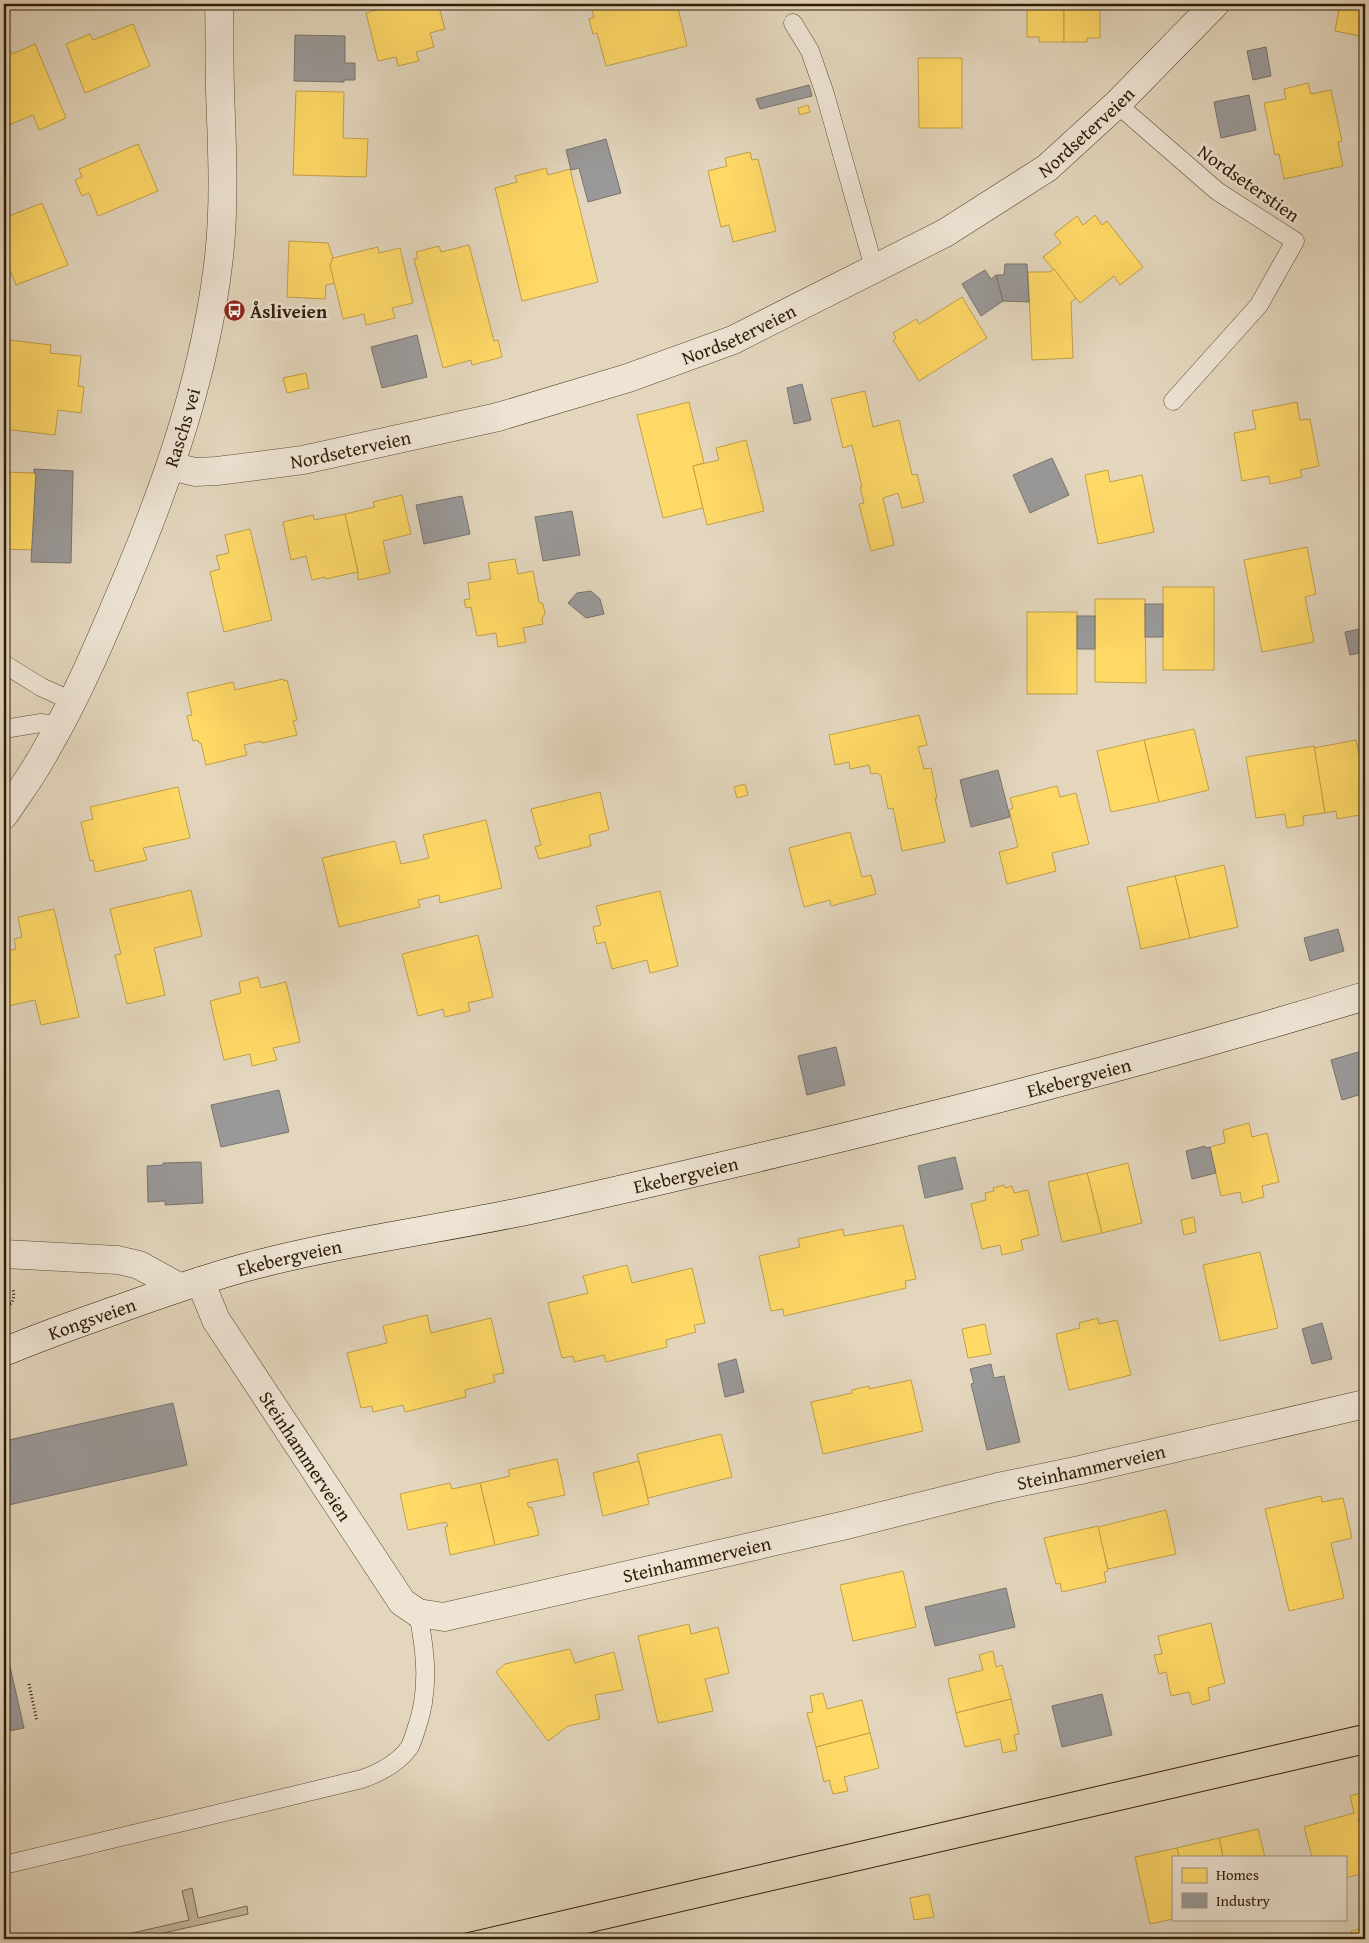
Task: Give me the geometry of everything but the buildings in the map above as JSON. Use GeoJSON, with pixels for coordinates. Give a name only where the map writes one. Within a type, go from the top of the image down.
{"type":"FeatureCollection","features":[{"type":"Feature","properties":{"kind":"street","name":"Raschs vei"},"geometry":{"type":"LineString","coordinates":[[4,815],[46,751],[66,713],[125,582],[171,466],[202,353],[219,256],[223,170],[219,4]]}},
{"type":"Feature","properties":{"kind":"street","name":"Nordseterveien"},"geometry":{"type":"LineString","coordinates":[[171,466],[195,472],[303,460],[498,417],[628,378],[733,340],[945,233],[1047,168],[1118,104],[1216,4]]}},
{"type":"Feature","properties":{"kind":"street","name":"Ekebergveien"},"geometry":{"type":"LineString","coordinates":[[190,1284],[294,1255],[545,1207],[881,1128],[1112,1069],[1365,996]]}},
{"type":"Feature","properties":{"kind":"street"},"geometry":{"type":"LineString","coordinates":[[4,1254],[118,1260],[139,1265],[190,1284]]}},
{"type":"Feature","properties":{"kind":"street","name":"Kongsveien"},"geometry":{"type":"LineString","coordinates":[[4,1352],[190,1284]]}},
{"type":"Feature","properties":{"kind":"street","name":"Steinhammerveien"},"geometry":{"type":"LineString","coordinates":[[190,1284],[216,1320],[402,1602],[418,1613],[444,1617],[846,1525],[998,1487],[1080,1470],[1365,1404]]}},
{"type":"Feature","properties":{"kind":"lane"},"geometry":{"type":"LineString","coordinates":[[793,24],[810,51],[825,94],[874,268]]}},
{"type":"Feature","properties":{"kind":"lane","name":"Nordseterstien"},"geometry":{"type":"LineString","coordinates":[[1118,104],[1217,191],[1295,241],[1259,305],[1173,401]]}},
{"type":"Feature","properties":{"kind":"lane"},"geometry":{"type":"LineString","coordinates":[[4,664],[41,688],[66,713],[41,723],[4,729]]}},
{"type":"Feature","properties":{"kind":"lane"},"geometry":{"type":"LineString","coordinates":[[4,1865],[362,1779],[385,1769],[402,1756],[410,1746],[423,1708],[426,1670],[424,1640],[418,1613]]}},
{"type":"Feature","properties":{"kind":"path"},"geometry":{"type":"LineString","coordinates":[[4,1307],[13,1300],[14,1293],[10,1283]]}},
{"type":"Feature","properties":{"kind":"path"},"geometry":{"type":"LineString","coordinates":[[29,1684],[37,1721]]}},
{"type":"Feature","properties":{"kind":"shaded area"},"geometry":{"type":"Polygon","coordinates":[[[192,1888],[198,1918],[247,1906],[248,1914],[137,1939],[106,1939],[189,1920],[182,1891],[192,1888]]]}},
{"type":"Feature","properties":{"kind":"tram line"},"geometry":{"type":"LineString","coordinates":[[440,1939],[1365,1724]]}},
{"type":"Feature","properties":{"kind":"tram line"},"geometry":{"type":"LineString","coordinates":[[563,1939],[1365,1754]]}},
{"type":"Feature","properties":{"kind":"place","name":"Åsliveien"},"geometry":{"type":"Point","coordinates":[234,311]}}]}
